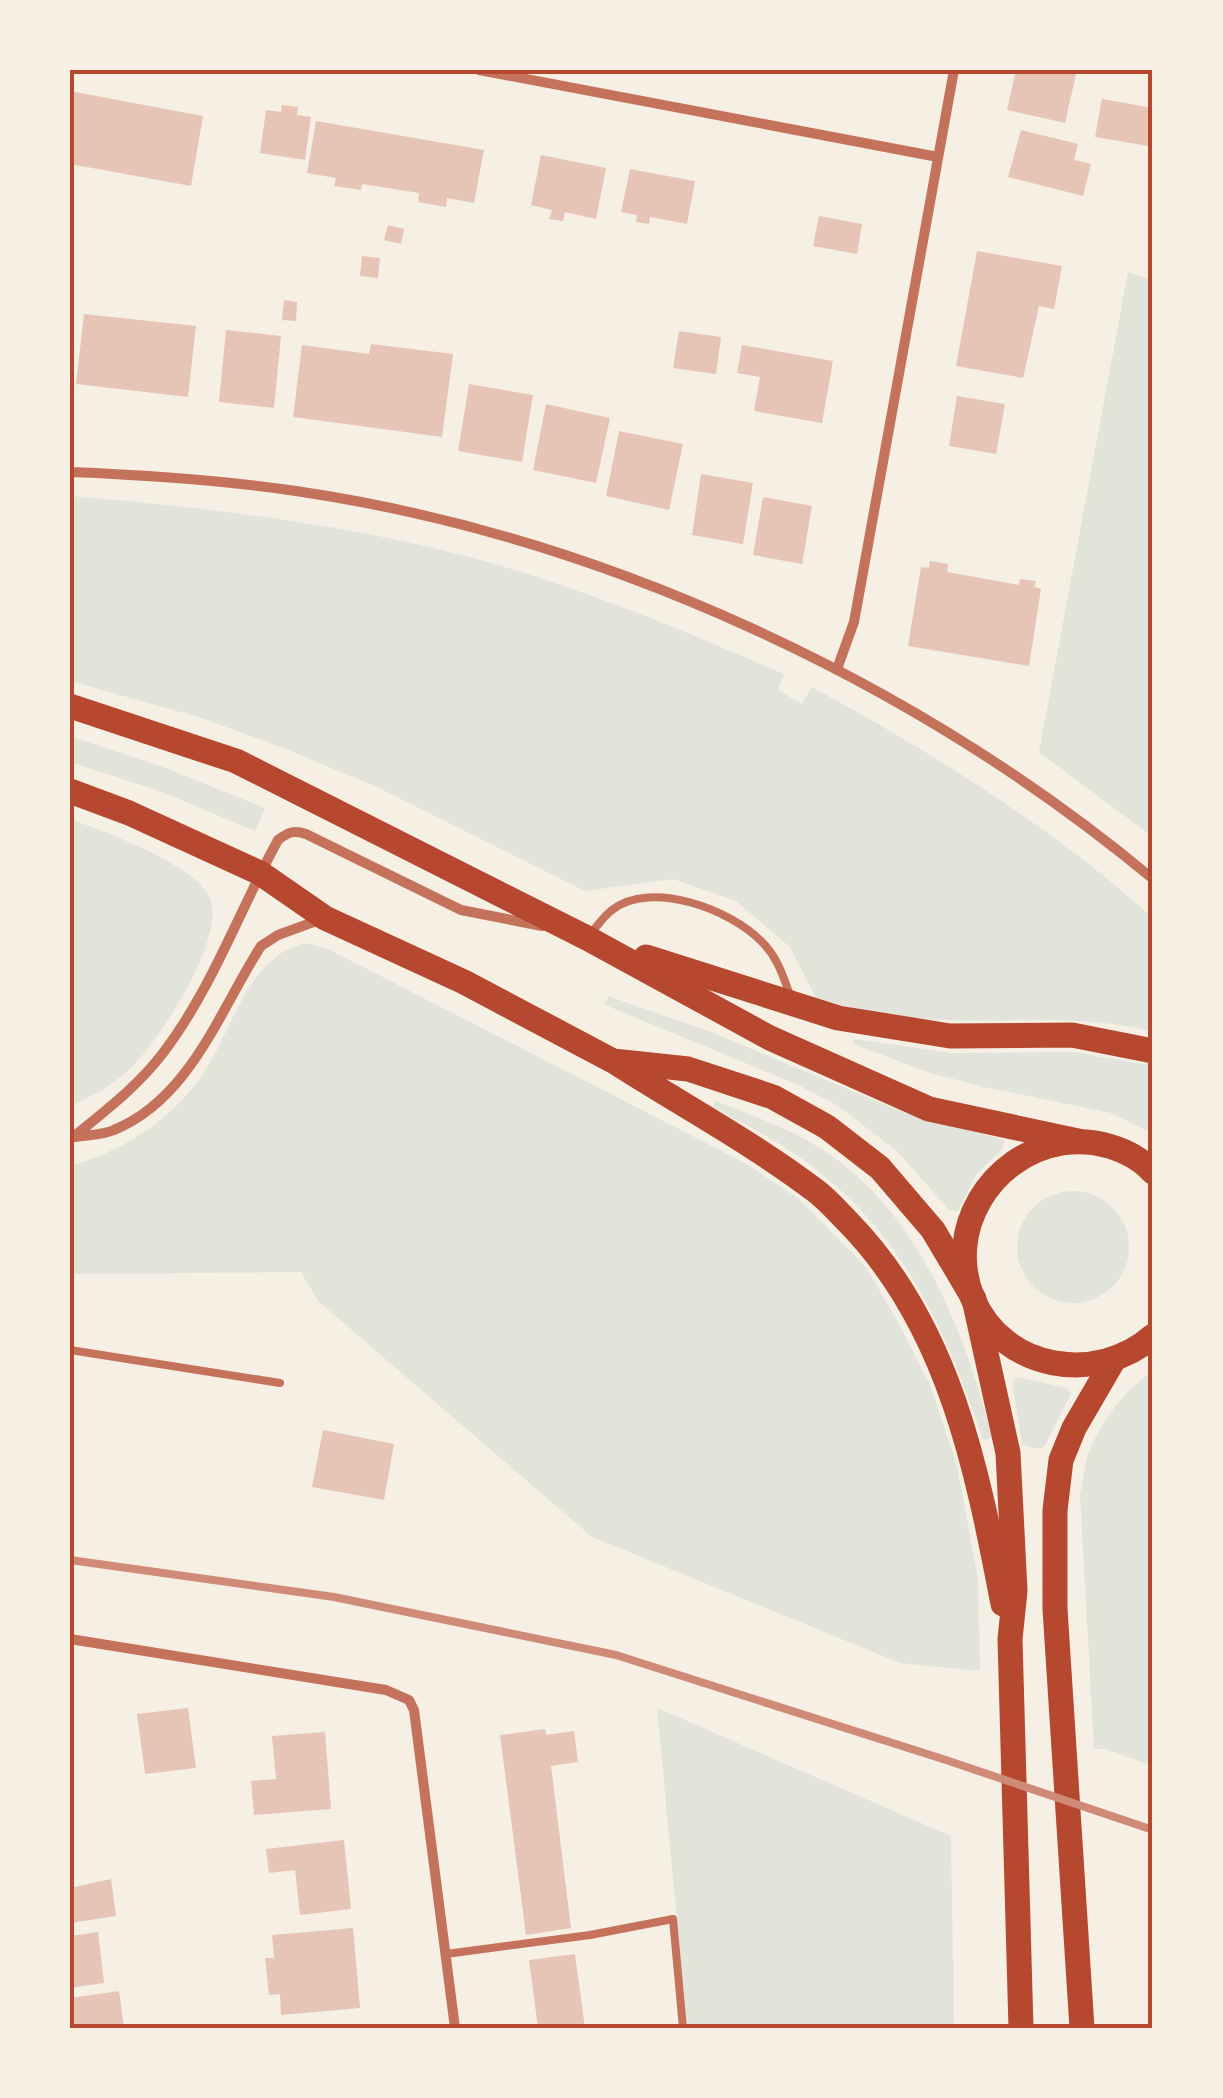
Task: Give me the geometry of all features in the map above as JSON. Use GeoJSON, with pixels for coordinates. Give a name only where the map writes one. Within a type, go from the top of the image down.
{"type":"FeatureCollection","features":[{"type":"Feature","properties":{"kind":"main road"},"geometry":{"type":"LineString","coordinates":[[70,706],[236,761],[581,935],[770,1038],[929,1109],[1114,1147],[1153,1172]]}},
{"type":"Feature","properties":{"kind":"main road"},"geometry":{"type":"LineString","coordinates":[[70,792],[129,813],[260,873],[326,918],[464,982],[614,1061],[819,1192],[871,1246],[912,1303],[955,1400],[970,1448],[1010,1639]]}},
{"type":"Feature","properties":{"kind":"main road"},"geometry":{"type":"LineString","coordinates":[[581,935],[838,1018],[950,1036],[1072,1035],[1153,1051]]}},
{"type":"Feature","properties":{"kind":"main road"},"geometry":{"type":"LineString","coordinates":[[614,1061],[688,1069],[773,1098],[827,1126],[880,1168],[933,1230],[992,1327],[1017,1350],[1048,1363],[1080,1367],[1114,1361],[1153,1336]]}},
{"type":"Feature","properties":{"kind":"main road"},"geometry":{"type":"LineString","coordinates":[[1021,2028],[1010,1639],[1016,1590],[1008,1453],[964,1263],[968,1226],[983,1192],[1008,1164],[1041,1147],[1078,1141]]}},
{"type":"Feature","properties":{"kind":"main road"},"geometry":{"type":"LineString","coordinates":[[1082,2028],[1055,1609],[1055,1510],[1062,1460],[1074,1428],[1114,1361]]}},
{"type":"Feature","properties":{"kind":"street"},"geometry":{"type":"LineString","coordinates":[[479,70],[938,157]]}},
{"type":"Feature","properties":{"kind":"street"},"geometry":{"type":"LineString","coordinates":[[838,669],[854,622],[954,70]]}},
{"type":"Feature","properties":{"kind":"street"},"geometry":{"type":"LineString","coordinates":[[70,472],[217,481],[299,492],[438,520],[601,569],[671,595],[838,669],[1010,772],[1076,818],[1153,880]]}},
{"type":"Feature","properties":{"kind":"street"},"geometry":{"type":"LineString","coordinates":[[71,1138],[130,1091],[163,1054],[202,989],[278,840],[296,831],[461,910],[581,935]]}},
{"type":"Feature","properties":{"kind":"street"},"geometry":{"type":"LineString","coordinates":[[71,1138],[112,1132],[168,1092],[195,1060],[262,946],[278,935],[326,918]]}},
{"type":"Feature","properties":{"kind":"street"},"geometry":{"type":"LineString","coordinates":[[70,1639],[386,1690],[409,1700],[414,1710],[455,2028]]}},
{"type":"Feature","properties":{"kind":"lane"},"geometry":{"type":"LineString","coordinates":[[581,935],[614,908],[647,898],[679,899],[709,908],[737,922],[762,942],[780,967],[793,1004]]}},
{"type":"Feature","properties":{"kind":"lane"},"geometry":{"type":"LineString","coordinates":[[70,1350],[280,1384]]}},
{"type":"Feature","properties":{"kind":"lane"},"geometry":{"type":"LineString","coordinates":[[446,1954],[674,1919],[683,2028]]}},
{"type":"Feature","properties":{"kind":"shaded area"},"geometry":{"type":"Polygon","coordinates":[[[1128,272],[1153,280],[1153,837],[1039,752],[1128,272]]]}},
{"type":"Feature","properties":{"kind":"shaded area"},"geometry":{"type":"Polygon","coordinates":[[[70,496],[267,517],[365,533],[462,555],[625,608],[784,674],[778,690],[802,704],[812,687],[902,738],[1032,822],[1153,918],[1153,1032],[1064,1020],[914,1018],[816,998],[790,947],[736,901],[673,879],[585,891],[375,786],[278,746],[198,717],[70,681],[70,496]]]}},
{"type":"Feature","properties":{"kind":"shaded area"},"geometry":{"type":"Polygon","coordinates":[[[70,736],[163,767],[265,808],[255,831],[159,791],[70,762],[70,736]]]}},
{"type":"Feature","properties":{"kind":"shaded area"},"geometry":{"type":"Polygon","coordinates":[[[70,819],[146,850],[185,872],[209,896],[212,914],[200,961],[157,1037],[122,1076],[70,1106],[70,819]]]}},
{"type":"Feature","properties":{"kind":"shaded area"},"geometry":{"type":"Polygon","coordinates":[[[305,943],[328,949],[745,1163],[798,1198],[866,1267],[930,1385],[957,1466],[978,1579],[980,1671],[900,1663],[592,1537],[318,1301],[301,1272],[70,1274],[70,1166],[128,1142],[178,1104],[205,1071],[256,978],[286,950],[305,943]]]}},
{"type":"Feature","properties":{"kind":"shaded area"},"geometry":{"type":"Polygon","coordinates":[[[608,996],[711,1032],[905,1113],[1004,1140],[1003,1148],[976,1175],[958,1211],[950,1211],[897,1151],[835,1104],[605,1005],[608,996]]]}},
{"type":"Feature","properties":{"kind":"shaded area"},"geometry":{"type":"Polygon","coordinates":[[[855,1039],[952,1053],[1075,1052],[1153,1066],[1153,1134],[1111,1113],[930,1073],[853,1044],[855,1039]]]}},
{"type":"Feature","properties":{"kind":"shaded area"},"geometry":{"type":"Polygon","coordinates":[[[716,1101],[780,1127],[825,1151],[869,1187],[895,1218],[938,1286],[955,1324],[992,1438],[983,1440],[953,1358],[915,1282],[865,1215],[799,1157],[713,1107],[716,1101]]]}},
{"type":"Feature","properties":{"kind":"shaded area"},"geometry":{"type":"Polygon","coordinates":[[[1073,1191],[1094,1195],[1113,1207],[1125,1226],[1129,1247],[1125,1268],[1113,1287],[1094,1299],[1073,1303],[1052,1299],[1033,1287],[1021,1268],[1017,1247],[1021,1226],[1033,1207],[1052,1195],[1073,1191]]]}},
{"type":"Feature","properties":{"kind":"shaded area"},"geometry":{"type":"Polygon","coordinates":[[[1153,1371],[1153,1766],[1106,1749],[1094,1749],[1080,1495],[1088,1455],[1099,1431],[1123,1397],[1153,1371]]]}},
{"type":"Feature","properties":{"kind":"shaded area"},"geometry":{"type":"Polygon","coordinates":[[[1018,1377],[1067,1388],[1071,1394],[1040,1449],[1022,1445],[1012,1381],[1018,1377]]]}},
{"type":"Feature","properties":{"kind":"shaded area"},"geometry":{"type":"Polygon","coordinates":[[[657,1708],[951,1836],[954,2028],[687,2028],[657,1708]]]}},
{"type":"Feature","properties":{"kind":"building"},"geometry":{"type":"Polygon","coordinates":[[[1016,70],[1077,70],[1065,123],[1007,110],[1016,70]]]}},
{"type":"Feature","properties":{"kind":"building"},"geometry":{"type":"Polygon","coordinates":[[[70,91],[203,116],[191,186],[70,164],[70,91]]]}},
{"type":"Feature","properties":{"kind":"building"},"geometry":{"type":"Polygon","coordinates":[[[1102,99],[1153,108],[1148,146],[1095,137],[1102,99]]]}},
{"type":"Feature","properties":{"kind":"building"},"geometry":{"type":"Polygon","coordinates":[[[282,105],[298,107],[297,115],[311,117],[305,160],[260,153],[266,110],[281,112],[282,105]]]}},
{"type":"Feature","properties":{"kind":"building"},"geometry":{"type":"Polygon","coordinates":[[[316,121],[484,150],[474,203],[447,198],[446,207],[418,202],[419,193],[362,184],[361,190],[334,186],[336,178],[307,173],[316,121]]]}},
{"type":"Feature","properties":{"kind":"building"},"geometry":{"type":"Polygon","coordinates":[[[1021,130],[1078,144],[1074,160],[1091,164],[1083,196],[1008,177],[1021,130]]]}},
{"type":"Feature","properties":{"kind":"building"},"geometry":{"type":"Polygon","coordinates":[[[541,155],[606,168],[596,219],[565,212],[563,221],[549,219],[552,210],[531,205],[541,155]]]}},
{"type":"Feature","properties":{"kind":"building"},"geometry":{"type":"Polygon","coordinates":[[[630,169],[695,181],[687,224],[650,217],[649,224],[636,222],[637,215],[621,212],[630,169]]]}},
{"type":"Feature","properties":{"kind":"building"},"geometry":{"type":"Polygon","coordinates":[[[819,216],[862,224],[857,254],[813,246],[819,216]]]}},
{"type":"Feature","properties":{"kind":"building"},"geometry":{"type":"Polygon","coordinates":[[[388,225],[404,229],[401,244],[384,240],[388,225]]]}},
{"type":"Feature","properties":{"kind":"building"},"geometry":{"type":"Polygon","coordinates":[[[977,251],[1062,266],[1054,309],[1039,306],[1023,378],[956,366],[977,251]]]}},
{"type":"Feature","properties":{"kind":"building"},"geometry":{"type":"Polygon","coordinates":[[[362,256],[380,258],[378,278],[360,276],[362,256]]]}},
{"type":"Feature","properties":{"kind":"building"},"geometry":{"type":"Polygon","coordinates":[[[284,300],[297,302],[296,321],[282,320],[284,300]]]}},
{"type":"Feature","properties":{"kind":"building"},"geometry":{"type":"Polygon","coordinates":[[[84,314],[196,326],[188,397],[76,384],[84,314]]]}},
{"type":"Feature","properties":{"kind":"building"},"geometry":{"type":"Polygon","coordinates":[[[226,330],[281,336],[274,408],[219,402],[226,330]]]}},
{"type":"Feature","properties":{"kind":"building"},"geometry":{"type":"Polygon","coordinates":[[[679,331],[721,337],[716,374],[673,368],[679,331]]]}},
{"type":"Feature","properties":{"kind":"building"},"geometry":{"type":"Polygon","coordinates":[[[371,344],[453,354],[442,437],[293,417],[302,345],[369,354],[371,344]]]}},
{"type":"Feature","properties":{"kind":"building"},"geometry":{"type":"Polygon","coordinates":[[[742,345],[833,361],[822,423],[754,411],[760,377],[737,373],[742,345]]]}},
{"type":"Feature","properties":{"kind":"building"},"geometry":{"type":"Polygon","coordinates":[[[469,384],[533,395],[522,462],[458,451],[469,384]]]}},
{"type":"Feature","properties":{"kind":"building"},"geometry":{"type":"Polygon","coordinates":[[[957,396],[1005,404],[996,454],[949,446],[957,396]]]}},
{"type":"Feature","properties":{"kind":"building"},"geometry":{"type":"Polygon","coordinates":[[[546,404],[610,418],[596,483],[533,470],[546,404]]]}},
{"type":"Feature","properties":{"kind":"building"},"geometry":{"type":"Polygon","coordinates":[[[619,431],[683,444],[669,510],[606,496],[619,431]]]}},
{"type":"Feature","properties":{"kind":"building"},"geometry":{"type":"Polygon","coordinates":[[[701,474],[753,483],[743,544],[692,535],[701,474]]]}},
{"type":"Feature","properties":{"kind":"building"},"geometry":{"type":"Polygon","coordinates":[[[763,497],[812,506],[802,564],[753,555],[763,497]]]}},
{"type":"Feature","properties":{"kind":"building"},"geometry":{"type":"Polygon","coordinates":[[[930,561],[948,564],[947,572],[1019,585],[1020,579],[1036,581],[1034,587],[1041,589],[1029,666],[908,646],[921,567],[929,568],[930,561]]]}},
{"type":"Feature","properties":{"kind":"building"},"geometry":{"type":"Polygon","coordinates":[[[323,1430],[394,1444],[384,1500],[312,1487],[323,1430]]]}},
{"type":"Feature","properties":{"kind":"building"},"geometry":{"type":"Polygon","coordinates":[[[188,1708],[196,1768],[145,1774],[137,1714],[188,1708]]]}},
{"type":"Feature","properties":{"kind":"building"},"geometry":{"type":"Polygon","coordinates":[[[545,1729],[546,1735],[574,1731],[578,1762],[551,1766],[571,1928],[526,1935],[500,1735],[545,1729]]]}},
{"type":"Feature","properties":{"kind":"building"},"geometry":{"type":"Polygon","coordinates":[[[325,1732],[331,1809],[254,1815],[251,1781],[276,1779],[272,1736],[325,1732]]]}},
{"type":"Feature","properties":{"kind":"building"},"geometry":{"type":"Polygon","coordinates":[[[344,1840],[351,1909],[300,1915],[295,1870],[269,1873],[266,1849],[344,1840]]]}},
{"type":"Feature","properties":{"kind":"building"},"geometry":{"type":"Polygon","coordinates":[[[111,1879],[116,1916],[70,1923],[70,1888],[111,1879]]]}},
{"type":"Feature","properties":{"kind":"building"},"geometry":{"type":"Polygon","coordinates":[[[353,1928],[360,2008],[281,2015],[280,1994],[269,1995],[265,1958],[274,1958],[272,1935],[353,1928]]]}},
{"type":"Feature","properties":{"kind":"building"},"geometry":{"type":"Polygon","coordinates":[[[98,1932],[104,1983],[70,1988],[70,1936],[98,1932]]]}},
{"type":"Feature","properties":{"kind":"building"},"geometry":{"type":"Polygon","coordinates":[[[575,1954],[585,2028],[538,2028],[529,1960],[575,1954]]]}},
{"type":"Feature","properties":{"kind":"building"},"geometry":{"type":"Polygon","coordinates":[[[119,1991],[124,2028],[70,2028],[70,1998],[119,1991]]]}},
{"type":"Feature","properties":{"kind":"railway"},"geometry":{"type":"LineString","coordinates":[[70,1560],[334,1597],[616,1655],[1153,1830]]}}]}
